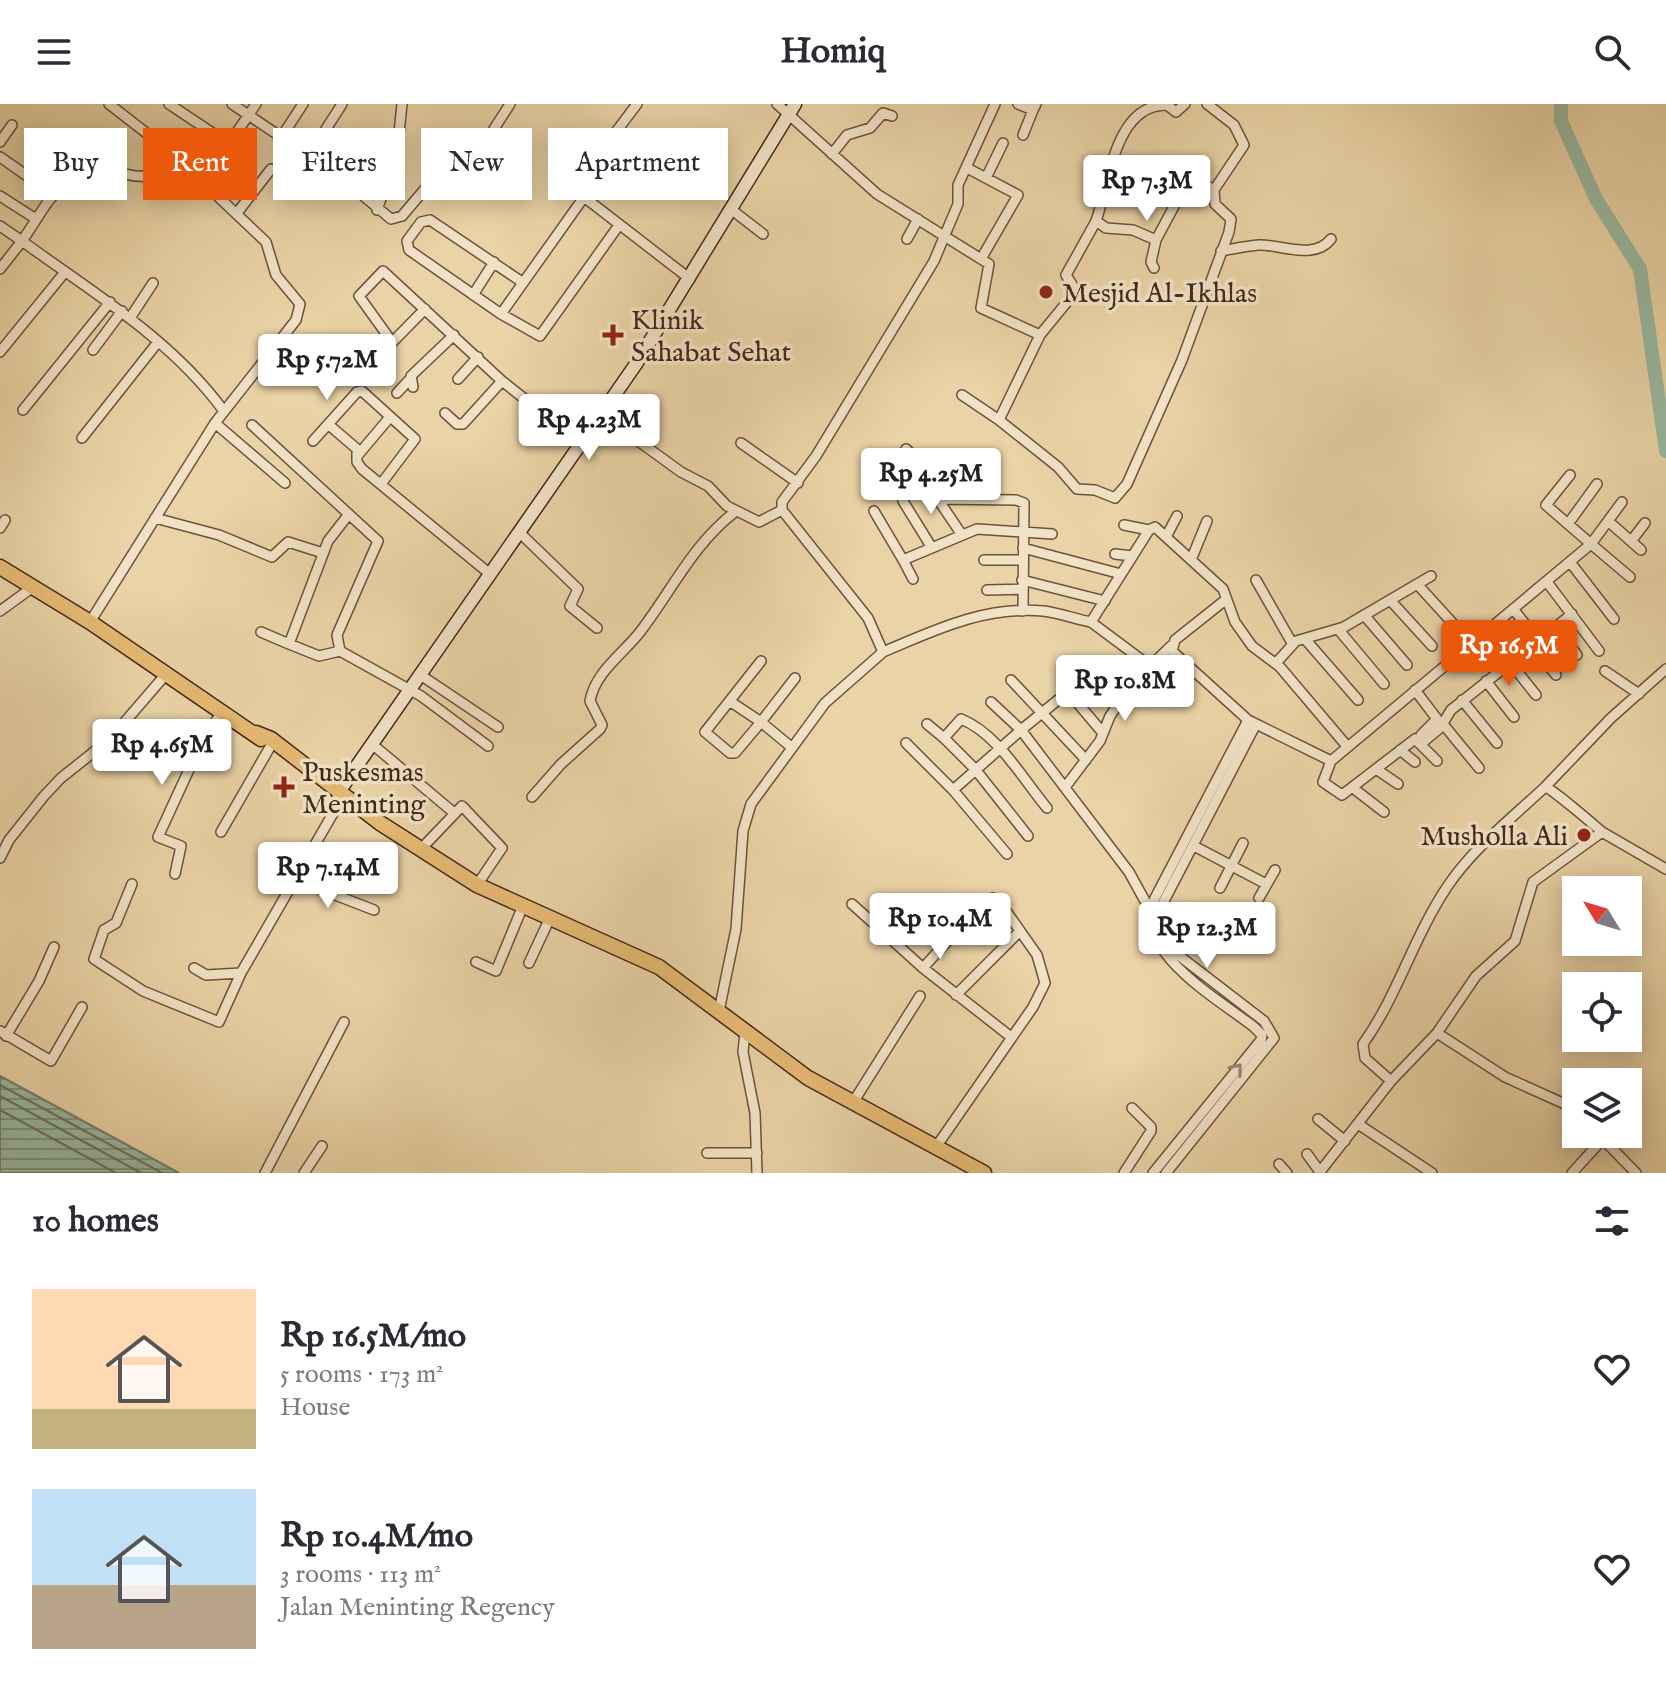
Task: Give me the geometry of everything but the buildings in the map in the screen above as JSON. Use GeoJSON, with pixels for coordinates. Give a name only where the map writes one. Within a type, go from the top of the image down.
{"type":"FeatureCollection","features":[{"type":"Feature","properties":{"kind":"highway"},"geometry":{"type":"LineString","coordinates":[[0,567],[223,710],[270,747],[477,885],[522,908],[659,967],[808,1078],[984,1173]]}},
{"type":"Feature","properties":{"kind":"highway"},"geometry":{"type":"LineString","coordinates":[[256,733],[271,739],[310,767],[317,777]]}},
{"type":"Feature","properties":{"kind":"main road"},"geometry":{"type":"LineString","coordinates":[[341,794],[408,688],[601,414],[690,279],[792,110]]}},
{"type":"Feature","properties":{"kind":"street"},"geometry":{"type":"LineString","coordinates":[[109,104],[143,130]]}},
{"type":"Feature","properties":{"kind":"street"},"geometry":{"type":"LineString","coordinates":[[169,104],[205,128]]}},
{"type":"Feature","properties":{"kind":"street"},"geometry":{"type":"LineString","coordinates":[[232,104],[273,130]]}},
{"type":"Feature","properties":{"kind":"street"},"geometry":{"type":"LineString","coordinates":[[240,128],[256,104]]}},
{"type":"Feature","properties":{"kind":"street"},"geometry":{"type":"LineString","coordinates":[[287,128],[303,104]]}},
{"type":"Feature","properties":{"kind":"street"},"geometry":{"type":"LineString","coordinates":[[327,128],[342,104]]}},
{"type":"Feature","properties":{"kind":"street"},"geometry":{"type":"LineString","coordinates":[[377,210],[397,153],[402,104]]}},
{"type":"Feature","properties":{"kind":"street"},"geometry":{"type":"LineString","coordinates":[[365,200],[391,219],[402,216],[443,166],[452,161],[468,162],[476,157],[510,104]]}},
{"type":"Feature","properties":{"kind":"street"},"geometry":{"type":"LineString","coordinates":[[619,128],[637,104]]}},
{"type":"Feature","properties":{"kind":"street"},"geometry":{"type":"LineString","coordinates":[[777,104],[792,110],[832,154],[877,194],[990,267],[981,308],[1040,335]]}},
{"type":"Feature","properties":{"kind":"street"},"geometry":{"type":"LineString","coordinates":[[883,652],[868,618],[782,510],[782,502],[798,483],[946,237],[959,202],[957,187],[969,169],[995,104]]}},
{"type":"Feature","properties":{"kind":"street"},"geometry":{"type":"LineString","coordinates":[[1018,104],[1034,107],[1023,135]]}},
{"type":"Feature","properties":{"kind":"street"},"geometry":{"type":"LineString","coordinates":[[999,420],[1040,335],[1076,291],[1066,275],[1096,221],[1108,170],[1128,129],[1140,114],[1152,108],[1167,105],[1176,112],[1185,104]]}},
{"type":"Feature","properties":{"kind":"street"},"geometry":{"type":"LineString","coordinates":[[962,395],[1058,467],[1077,489],[1095,490],[1116,497],[1127,484],[1182,360],[1231,219],[1213,202],[1214,190],[1244,142],[1222,114],[1207,104]]}},
{"type":"Feature","properties":{"kind":"street"},"geometry":{"type":"LineString","coordinates":[[1222,114],[1229,104]]}},
{"type":"Feature","properties":{"kind":"street"},"geometry":{"type":"LineString","coordinates":[[832,154],[847,135],[870,128],[883,113],[892,116]]}},
{"type":"Feature","properties":{"kind":"street"},"geometry":{"type":"LineString","coordinates":[[0,142],[12,125]]}},
{"type":"Feature","properties":{"kind":"street"},"geometry":{"type":"LineString","coordinates":[[986,178],[1003,143]]}},
{"type":"Feature","properties":{"kind":"street"},"geometry":{"type":"LineString","coordinates":[[0,157],[24,174]]}},
{"type":"Feature","properties":{"kind":"street"},"geometry":{"type":"LineString","coordinates":[[237,213],[271,169]]}},
{"type":"Feature","properties":{"kind":"street"},"geometry":{"type":"LineString","coordinates":[[969,169],[1015,192],[1018,197],[981,259]]}},
{"type":"Feature","properties":{"kind":"street"},"geometry":{"type":"LineString","coordinates":[[1154,268],[1151,262],[1156,240],[1187,181],[1201,182],[1214,190]]}},
{"type":"Feature","properties":{"kind":"street"},"geometry":{"type":"LineString","coordinates":[[0,196],[36,219]]}},
{"type":"Feature","properties":{"kind":"street"},"geometry":{"type":"LineString","coordinates":[[501,314],[578,202],[588,198],[690,279]]}},
{"type":"Feature","properties":{"kind":"street"},"geometry":{"type":"LineString","coordinates":[[0,269],[49,200]]}},
{"type":"Feature","properties":{"kind":"street"},"geometry":{"type":"LineString","coordinates":[[90,622],[223,410],[300,311],[296,296],[276,275],[269,246],[223,200]]}},
{"type":"Feature","properties":{"kind":"street"},"geometry":{"type":"LineString","coordinates":[[732,210],[763,234]]}},
{"type":"Feature","properties":{"kind":"street"},"geometry":{"type":"LineString","coordinates":[[907,239],[918,219]]}},
{"type":"Feature","properties":{"kind":"street"},"geometry":{"type":"LineString","coordinates":[[522,282],[431,221],[419,224],[407,241],[409,250],[473,295],[531,333],[542,334],[619,225]]}},
{"type":"Feature","properties":{"kind":"street"},"geometry":{"type":"LineString","coordinates":[[1096,221],[1106,228],[1133,230],[1156,240]]}},
{"type":"Feature","properties":{"kind":"street"},"geometry":{"type":"LineString","coordinates":[[0,226],[126,314],[197,376],[223,410]]}},
{"type":"Feature","properties":{"kind":"street"},"geometry":{"type":"LineString","coordinates":[[1221,251],[1262,245],[1284,250],[1318,248],[1331,239]]}},
{"type":"Feature","properties":{"kind":"street"},"geometry":{"type":"LineString","coordinates":[[473,295],[494,262]]}},
{"type":"Feature","properties":{"kind":"street"},"geometry":{"type":"LineString","coordinates":[[392,342],[360,298],[360,293],[385,271],[502,381],[580,443]]}},
{"type":"Feature","properties":{"kind":"street"},"geometry":{"type":"LineString","coordinates":[[0,352],[65,272]]}},
{"type":"Feature","properties":{"kind":"street"},"geometry":{"type":"LineString","coordinates":[[93,350],[153,283]]}},
{"type":"Feature","properties":{"kind":"street"},"geometry":{"type":"LineString","coordinates":[[23,410],[110,302]]}},
{"type":"Feature","properties":{"kind":"street"},"geometry":{"type":"LineString","coordinates":[[367,368],[425,309]]}},
{"type":"Feature","properties":{"kind":"street"},"geometry":{"type":"LineString","coordinates":[[397,393],[411,384],[454,335]]}},
{"type":"Feature","properties":{"kind":"street"},"geometry":{"type":"LineString","coordinates":[[82,438],[158,342]]}},
{"type":"Feature","properties":{"kind":"street"},"geometry":{"type":"LineString","coordinates":[[458,379],[478,357]]}},
{"type":"Feature","properties":{"kind":"street"},"geometry":{"type":"LineString","coordinates":[[445,413],[457,424],[463,424],[502,381]]}},
{"type":"Feature","properties":{"kind":"street"},"geometry":{"type":"LineString","coordinates":[[313,441],[359,391],[415,439],[415,444],[381,484]]}},
{"type":"Feature","properties":{"kind":"street"},"geometry":{"type":"LineString","coordinates":[[601,414],[681,472],[708,486],[736,511],[759,522],[782,510]]}},
{"type":"Feature","properties":{"kind":"street"},"geometry":{"type":"LineString","coordinates":[[358,455],[390,417]]}},
{"type":"Feature","properties":{"kind":"street"},"geometry":{"type":"LineString","coordinates":[[215,423],[285,483]]}},
{"type":"Feature","properties":{"kind":"street"},"geometry":{"type":"LineString","coordinates":[[252,425],[375,537],[378,544],[337,635],[340,651]]}},
{"type":"Feature","properties":{"kind":"street"},"geometry":{"type":"LineString","coordinates":[[329,425],[357,449],[358,465],[490,574]]}},
{"type":"Feature","properties":{"kind":"street"},"geometry":{"type":"LineString","coordinates":[[741,443],[798,483]]}},
{"type":"Feature","properties":{"kind":"street"},"geometry":{"type":"LineString","coordinates":[[906,449],[960,499]]}},
{"type":"Feature","properties":{"kind":"street"},"geometry":{"type":"LineString","coordinates":[[1570,475],[1546,505],[1630,577]]}},
{"type":"Feature","properties":{"kind":"street"},"geometry":{"type":"LineString","coordinates":[[1568,524],[1597,484]]}},
{"type":"Feature","properties":{"kind":"street"},"geometry":{"type":"LineString","coordinates":[[962,535],[935,495],[1022,501],[1023,611]]}},
{"type":"Feature","properties":{"kind":"street"},"geometry":{"type":"LineString","coordinates":[[903,501],[932,548]]}},
{"type":"Feature","properties":{"kind":"street"},"geometry":{"type":"LineString","coordinates":[[1572,614],[1462,700],[1448,713],[1443,724],[1422,739],[1415,739],[1353,788],[1342,795],[1325,785],[1323,779],[1331,761],[1346,745],[1591,544],[1622,502]]}},
{"type":"Feature","properties":{"kind":"street"},"geometry":{"type":"LineString","coordinates":[[532,797],[566,759],[600,729],[602,725],[590,701],[599,680],[644,627],[697,547],[736,511]]}},
{"type":"Feature","properties":{"kind":"street"},"geometry":{"type":"LineString","coordinates":[[874,511],[913,579]]}},
{"type":"Feature","properties":{"kind":"street"},"geometry":{"type":"LineString","coordinates":[[289,644],[333,531],[349,514]]}},
{"type":"Feature","properties":{"kind":"street"},"geometry":{"type":"LineString","coordinates":[[1166,537],[1177,516]]}},
{"type":"Feature","properties":{"kind":"street"},"geometry":{"type":"LineString","coordinates":[[155,518],[219,535],[272,557],[288,542],[323,553]]}},
{"type":"Feature","properties":{"kind":"street"},"geometry":{"type":"LineString","coordinates":[[1191,560],[1207,521]]}},
{"type":"Feature","properties":{"kind":"street"},"geometry":{"type":"LineString","coordinates":[[1608,521],[1641,550]]}},
{"type":"Feature","properties":{"kind":"street"},"geometry":{"type":"LineString","coordinates":[[1632,540],[1645,523]]}},
{"type":"Feature","properties":{"kind":"street"},"geometry":{"type":"LineString","coordinates":[[1124,525],[1149,530]]}},
{"type":"Feature","properties":{"kind":"street"},"geometry":{"type":"LineString","coordinates":[[1091,622],[1149,530],[1155,527],[1223,589],[1224,601],[1252,646],[1276,663],[1346,745]]}},
{"type":"Feature","properties":{"kind":"street"},"geometry":{"type":"LineString","coordinates":[[903,560],[977,529],[1052,534]]}},
{"type":"Feature","properties":{"kind":"street"},"geometry":{"type":"LineString","coordinates":[[519,532],[578,589],[570,606],[597,628]]}},
{"type":"Feature","properties":{"kind":"street"},"geometry":{"type":"LineString","coordinates":[[1023,548],[1121,574]]}},
{"type":"Feature","properties":{"kind":"street"},"geometry":{"type":"LineString","coordinates":[[1115,554],[1132,556]]}},
{"type":"Feature","properties":{"kind":"street"},"geometry":{"type":"LineString","coordinates":[[984,560],[1022,560]]}},
{"type":"Feature","properties":{"kind":"street"},"geometry":{"type":"LineString","coordinates":[[1570,562],[1614,619]]}},
{"type":"Feature","properties":{"kind":"street"},"geometry":{"type":"LineString","coordinates":[[1276,663],[1292,643],[1338,629],[1431,576]]}},
{"type":"Feature","properties":{"kind":"street"},"geometry":{"type":"LineString","coordinates":[[1256,580],[1292,643]]}},
{"type":"Feature","properties":{"kind":"street"},"geometry":{"type":"LineString","coordinates":[[1547,582],[1599,651]]}},
{"type":"Feature","properties":{"kind":"street"},"geometry":{"type":"LineString","coordinates":[[987,590],[1022,584],[1105,601]]}},
{"type":"Feature","properties":{"kind":"street"},"geometry":{"type":"LineString","coordinates":[[1417,584],[1458,629]]}},
{"type":"Feature","properties":{"kind":"street"},"geometry":{"type":"LineString","coordinates":[[0,611],[33,587]]}},
{"type":"Feature","properties":{"kind":"street"},"geometry":{"type":"LineString","coordinates":[[1390,600],[1432,646]]}},
{"type":"Feature","properties":{"kind":"street"},"geometry":{"type":"LineString","coordinates":[[1066,786],[1103,733],[1110,716],[1150,666],[1224,601]]}},
{"type":"Feature","properties":{"kind":"street"},"geometry":{"type":"LineString","coordinates":[[1514,610],[1525,624]]}},
{"type":"Feature","properties":{"kind":"street"},"geometry":{"type":"LineString","coordinates":[[719,1011],[736,929],[745,820],[756,795],[790,746],[836,691],[883,652],[961,619],[1023,611],[1051,612],[1091,622],[1150,666]]}},
{"type":"Feature","properties":{"kind":"street"},"geometry":{"type":"LineString","coordinates":[[1364,615],[1407,665]]}},
{"type":"Feature","properties":{"kind":"street"},"geometry":{"type":"LineString","coordinates":[[1555,626],[1577,655]]}},
{"type":"Feature","properties":{"kind":"street"},"geometry":{"type":"LineString","coordinates":[[1338,629],[1384,684]]}},
{"type":"Feature","properties":{"kind":"street"},"geometry":{"type":"LineString","coordinates":[[261,632],[319,656],[340,651],[408,688],[488,746]]}},
{"type":"Feature","properties":{"kind":"street"},"geometry":{"type":"LineString","coordinates":[[1305,639],[1358,700]]}},
{"type":"Feature","properties":{"kind":"street"},"geometry":{"type":"LineString","coordinates":[[1532,645],[1556,675]]}},
{"type":"Feature","properties":{"kind":"street"},"geometry":{"type":"LineString","coordinates":[[1171,646],[1172,651],[1252,722],[1331,761]]}},
{"type":"Feature","properties":{"kind":"street"},"geometry":{"type":"LineString","coordinates":[[761,661],[705,732],[730,753],[735,753],[795,678]]}},
{"type":"Feature","properties":{"kind":"street"},"geometry":{"type":"LineString","coordinates":[[1509,661],[1536,695]]}},
{"type":"Feature","properties":{"kind":"street"},"geometry":{"type":"LineString","coordinates":[[1391,1081],[1365,1058],[1362,1049],[1390,1004],[1430,915],[1448,885],[1483,843],[1666,669]]}},
{"type":"Feature","properties":{"kind":"street"},"geometry":{"type":"LineString","coordinates":[[1605,671],[1639,694]]}},
{"type":"Feature","properties":{"kind":"street"},"geometry":{"type":"LineString","coordinates":[[0,858],[9,840],[53,787],[110,739],[167,673]]}},
{"type":"Feature","properties":{"kind":"street"},"geometry":{"type":"LineString","coordinates":[[419,674],[498,727]]}},
{"type":"Feature","properties":{"kind":"street"},"geometry":{"type":"LineString","coordinates":[[1011,680],[1086,760]]}},
{"type":"Feature","properties":{"kind":"street"},"geometry":{"type":"LineString","coordinates":[[1486,681],[1514,717]]}},
{"type":"Feature","properties":{"kind":"street"},"geometry":{"type":"LineString","coordinates":[[1415,690],[1437,719],[1422,739]]}},
{"type":"Feature","properties":{"kind":"street"},"geometry":{"type":"LineString","coordinates":[[953,790],[998,748],[1064,695],[1075,700],[1103,733]]}},
{"type":"Feature","properties":{"kind":"street"},"geometry":{"type":"LineString","coordinates":[[1462,700],[1497,743]]}},
{"type":"Feature","properties":{"kind":"street"},"geometry":{"type":"LineString","coordinates":[[731,702],[790,746]]}},
{"type":"Feature","properties":{"kind":"street"},"geometry":{"type":"LineString","coordinates":[[991,702],[1021,730],[1129,872],[1151,912],[1168,961],[1273,1031],[1269,1048],[1217,1102],[1161,1171]]}},
{"type":"Feature","properties":{"kind":"street"},"geometry":{"type":"LineString","coordinates":[[175,874],[182,846],[158,837],[193,759],[223,710]]}},
{"type":"Feature","properties":{"kind":"street"},"geometry":{"type":"LineString","coordinates":[[944,738],[961,719],[971,723],[998,748],[1047,808]]}},
{"type":"Feature","properties":{"kind":"street"},"geometry":{"type":"LineString","coordinates":[[1151,912],[1252,722]]}},
{"type":"Feature","properties":{"kind":"street"},"geometry":{"type":"LineString","coordinates":[[927,724],[975,769],[1028,836]]}},
{"type":"Feature","properties":{"kind":"street"},"geometry":{"type":"LineString","coordinates":[[1443,724],[1479,768]]}},
{"type":"Feature","properties":{"kind":"street"},"geometry":{"type":"LineString","coordinates":[[1422,739],[1437,761]]}},
{"type":"Feature","properties":{"kind":"street"},"geometry":{"type":"LineString","coordinates":[[906,743],[953,790],[1007,854]]}},
{"type":"Feature","properties":{"kind":"street"},"geometry":{"type":"LineString","coordinates":[[372,744],[453,812]]}},
{"type":"Feature","properties":{"kind":"street"},"geometry":{"type":"LineString","coordinates":[[221,832],[270,747]]}},
{"type":"Feature","properties":{"kind":"street"},"geometry":{"type":"LineString","coordinates":[[1400,750],[1415,762]]}},
{"type":"Feature","properties":{"kind":"street"},"geometry":{"type":"LineString","coordinates":[[1376,769],[1398,784]]}},
{"type":"Feature","properties":{"kind":"street"},"geometry":{"type":"LineString","coordinates":[[1203,982],[1173,951],[1160,917],[1174,871],[1194,846],[1220,786]]}},
{"type":"Feature","properties":{"kind":"street"},"geometry":{"type":"LineString","coordinates":[[1545,787],[1551,788],[1566,805],[1602,832],[1666,869]]}},
{"type":"Feature","properties":{"kind":"street"},"geometry":{"type":"LineString","coordinates":[[1353,788],[1384,812]]}},
{"type":"Feature","properties":{"kind":"street"},"geometry":{"type":"LineString","coordinates":[[132,884],[116,923],[104,930],[94,960],[143,991],[219,1022],[241,973],[341,794]]}},
{"type":"Feature","properties":{"kind":"street"},"geometry":{"type":"LineString","coordinates":[[421,849],[460,805],[502,848],[477,885]]}},
{"type":"Feature","properties":{"kind":"street"},"geometry":{"type":"LineString","coordinates":[[1307,1154],[1319,1173],[1391,1081],[1437,1033],[1476,976],[1515,941],[1533,882],[1602,832]]}},
{"type":"Feature","properties":{"kind":"street"},"geometry":{"type":"LineString","coordinates":[[1220,888],[1243,843]]}},
{"type":"Feature","properties":{"kind":"street"},"geometry":{"type":"LineString","coordinates":[[1194,846],[1266,884]]}},
{"type":"Feature","properties":{"kind":"street"},"geometry":{"type":"LineString","coordinates":[[1259,898],[1275,870]]}},
{"type":"Feature","properties":{"kind":"street"},"geometry":{"type":"LineString","coordinates":[[294,879],[374,910]]}},
{"type":"Feature","properties":{"kind":"street"},"geometry":{"type":"LineString","coordinates":[[923,968],[986,900],[999,901],[1037,955],[1045,983],[1042,994],[936,1147]]}},
{"type":"Feature","properties":{"kind":"street"},"geometry":{"type":"LineString","coordinates":[[852,904],[923,968],[1011,1037]]}},
{"type":"Feature","properties":{"kind":"street"},"geometry":{"type":"LineString","coordinates":[[476,962],[496,971],[522,908]]}},
{"type":"Feature","properties":{"kind":"street"},"geometry":{"type":"LineString","coordinates":[[529,963],[549,920]]}},
{"type":"Feature","properties":{"kind":"street"},"geometry":{"type":"LineString","coordinates":[[956,995],[1020,931]]}},
{"type":"Feature","properties":{"kind":"street"},"geometry":{"type":"LineString","coordinates":[[54,947],[39,981],[3,1034],[51,1061],[82,1007]]}},
{"type":"Feature","properties":{"kind":"street"},"geometry":{"type":"LineString","coordinates":[[194,968],[206,975],[241,973]]}},
{"type":"Feature","properties":{"kind":"street"},"geometry":{"type":"LineString","coordinates":[[852,1104],[920,996]]}},
{"type":"Feature","properties":{"kind":"street"},"geometry":{"type":"LineString","coordinates":[[265,1173],[344,1022]]}},
{"type":"Feature","properties":{"kind":"street"},"geometry":{"type":"LineString","coordinates":[[745,1032],[743,1052],[755,1113],[757,1173]]}},
{"type":"Feature","properties":{"kind":"street"},"geometry":{"type":"LineString","coordinates":[[1437,1033],[1505,1077],[1562,1103]]}},
{"type":"Feature","properties":{"kind":"street"},"geometry":{"type":"LineString","coordinates":[[1124,1173],[1151,1127],[1132,1108]]}},
{"type":"Feature","properties":{"kind":"street"},"geometry":{"type":"LineString","coordinates":[[1318,1119],[1345,1141]]}},
{"type":"Feature","properties":{"kind":"street"},"geometry":{"type":"LineString","coordinates":[[1358,1124],[1432,1173]]}},
{"type":"Feature","properties":{"kind":"street"},"geometry":{"type":"LineString","coordinates":[[304,1173],[322,1146]]}},
{"type":"Feature","properties":{"kind":"street"},"geometry":{"type":"LineString","coordinates":[[1572,1173],[1591,1148]]}},
{"type":"Feature","properties":{"kind":"street"},"geometry":{"type":"LineString","coordinates":[[1611,1148],[1636,1173]]}},
{"type":"Feature","properties":{"kind":"street"},"geometry":{"type":"LineString","coordinates":[[707,1153],[757,1153]]}},
{"type":"Feature","properties":{"kind":"street"},"geometry":{"type":"LineString","coordinates":[[1279,1164],[1287,1173]]}},
{"type":"Feature","properties":{"kind":"water"},"geometry":{"type":"Polygon","coordinates":[[[0,1076],[179,1173],[0,1173],[0,1076]]]}},
{"type":"Feature","properties":{"kind":"waterway"},"geometry":{"type":"LineString","coordinates":[[1561,104],[1561,121],[1596,199],[1640,269],[1666,451]]}},
{"type":"Feature","properties":{"kind":"place","name":"Mesjid Al-Ikhlas"},"geometry":{"type":"Point","coordinates":[1046,292]}},
{"type":"Feature","properties":{"kind":"place","name":"Klinik Sahabat Sehat"},"geometry":{"type":"Point","coordinates":[613,335]}},
{"type":"Feature","properties":{"kind":"place","name":"Puskesmas Meninting"},"geometry":{"type":"Point","coordinates":[284,787]}},
{"type":"Feature","properties":{"kind":"place","name":"Musholla Ali"},"geometry":{"type":"Point","coordinates":[1584,835]}}]}
